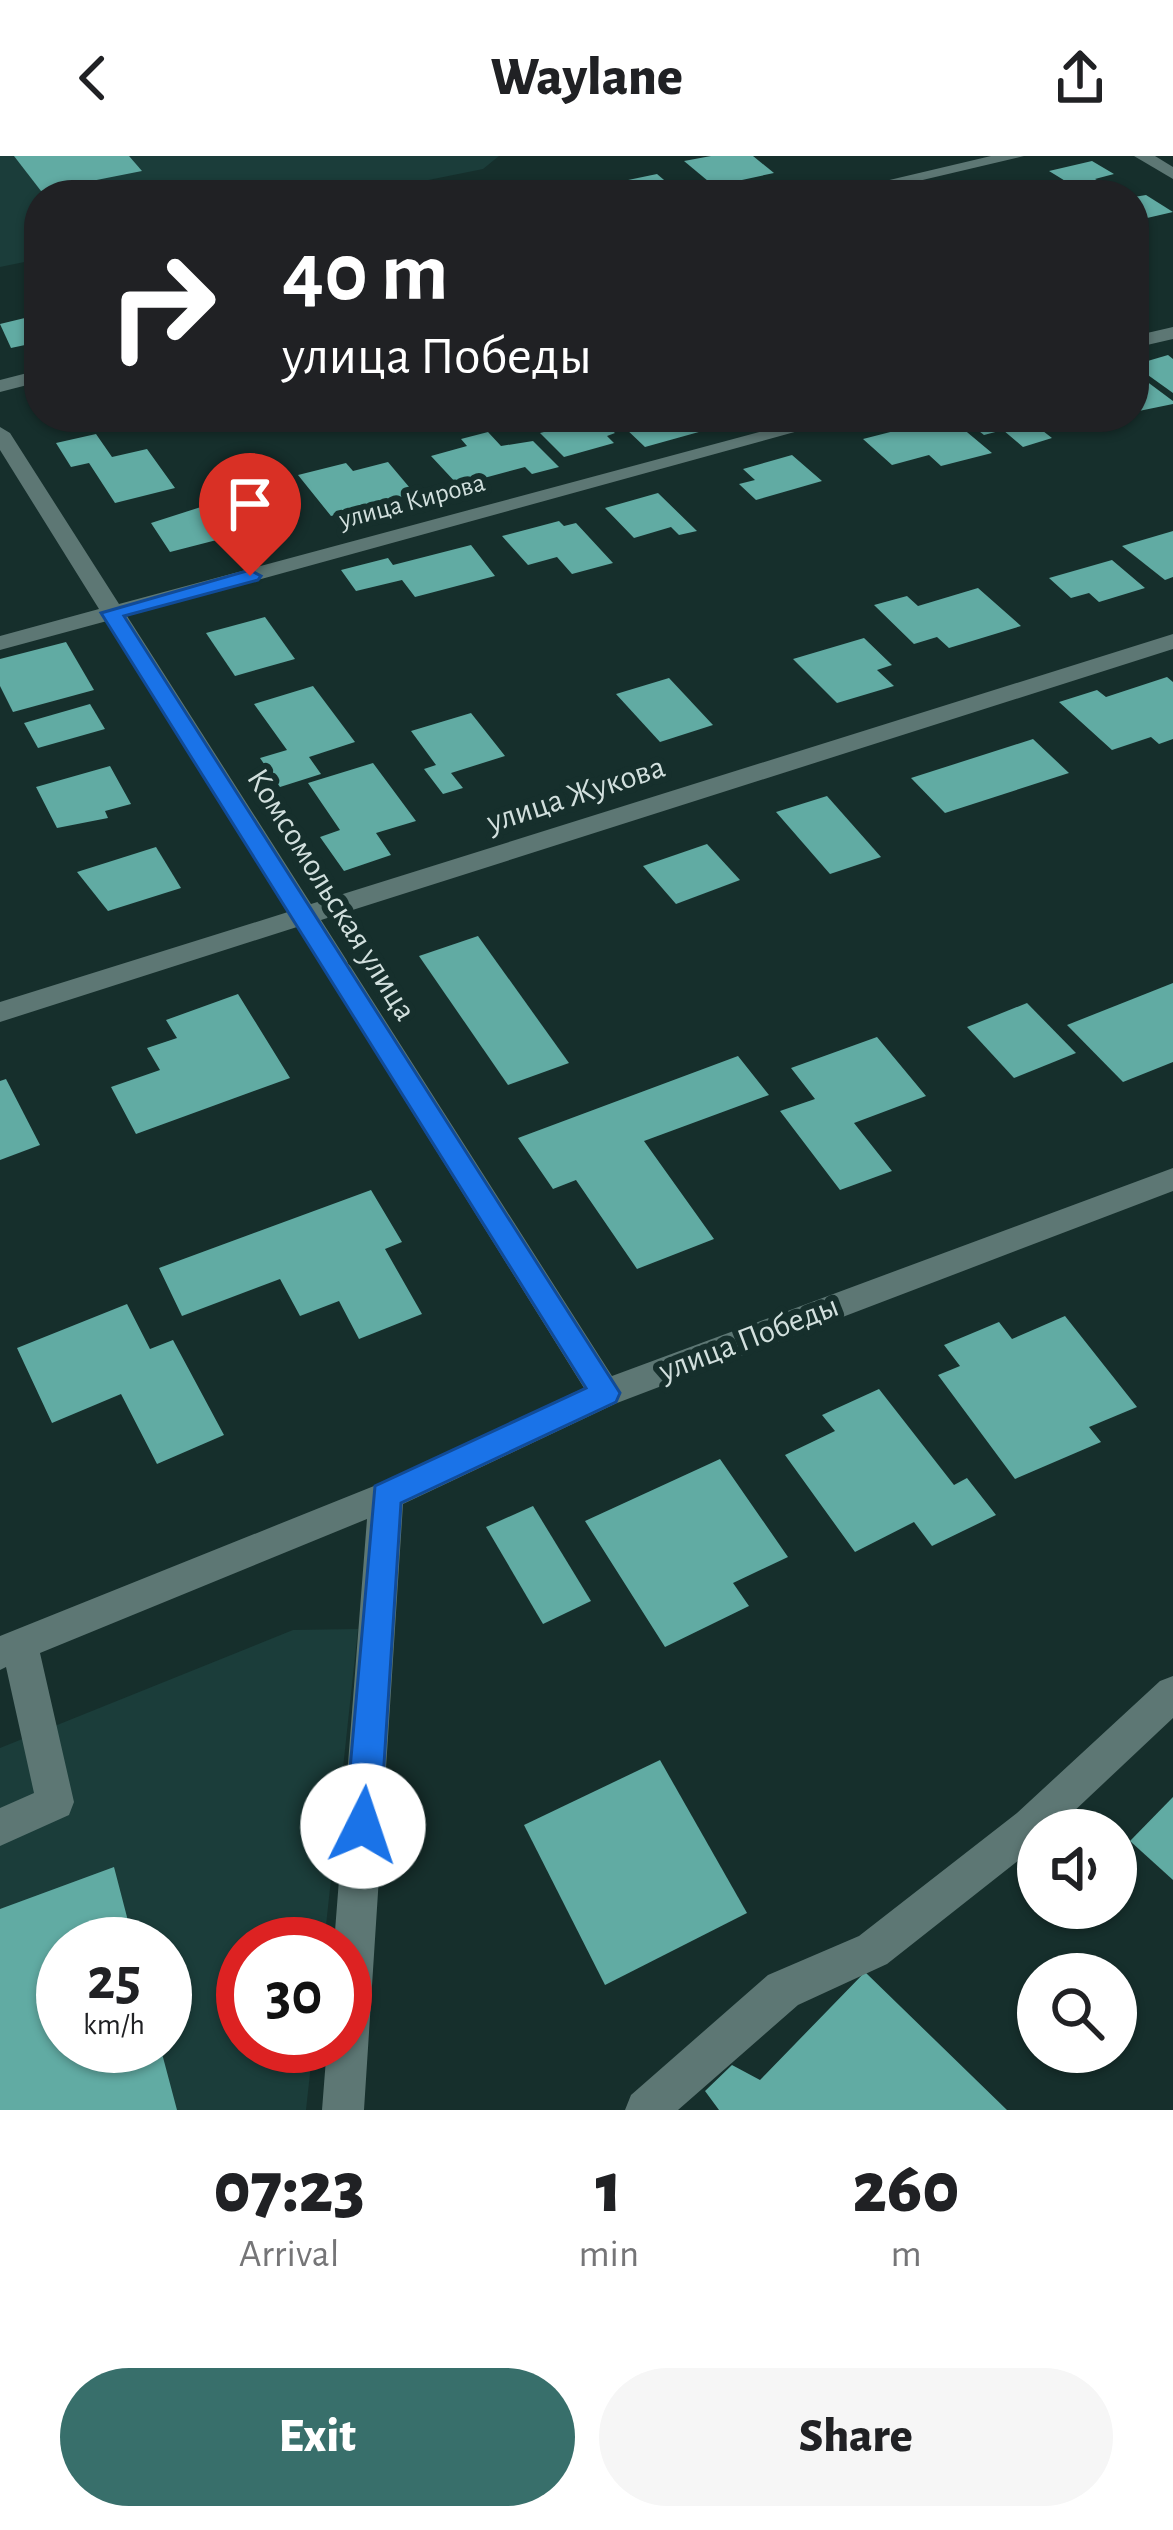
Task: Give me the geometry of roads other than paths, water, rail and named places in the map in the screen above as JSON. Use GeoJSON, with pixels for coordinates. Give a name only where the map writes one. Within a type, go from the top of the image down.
{"type":"FeatureCollection","features":[{"type":"Feature","properties":{"kind":"street"},"geometry":{"type":"LineString","coordinates":[[904,180],[1015,156]]}},
{"type":"Feature","properties":{"kind":"street"},"geometry":{"type":"LineString","coordinates":[[1143,156],[1173,174]]}},
{"type":"Feature","properties":{"kind":"street","name":"улица Кирова"},"geometry":{"type":"LineString","coordinates":[[0,643],[783,432]]}},
{"type":"Feature","properties":{"kind":"street","name":"Комсомольская улица"},"geometry":{"type":"LineString","coordinates":[[0,433],[605,1393]]}},
{"type":"Feature","properties":{"kind":"street","name":"улица Жукова"},"geometry":{"type":"LineString","coordinates":[[0,1012],[1173,640]]}},
{"type":"Feature","properties":{"kind":"street","name":"улица Победы"},"geometry":{"type":"LineString","coordinates":[[10,1649],[386,1496],[605,1393],[1173,1179]]}},
{"type":"Feature","properties":{"kind":"street"},"geometry":{"type":"LineString","coordinates":[[343,2110],[386,1496]]}},
{"type":"Feature","properties":{"kind":"street"},"geometry":{"type":"LineString","coordinates":[[0,1826],[55,1802],[10,1649]]}},
{"type":"Feature","properties":{"kind":"street"},"geometry":{"type":"LineString","coordinates":[[646,2110],[783,1990],[873,1950],[1014,1840],[1173,1693]]}}]}
